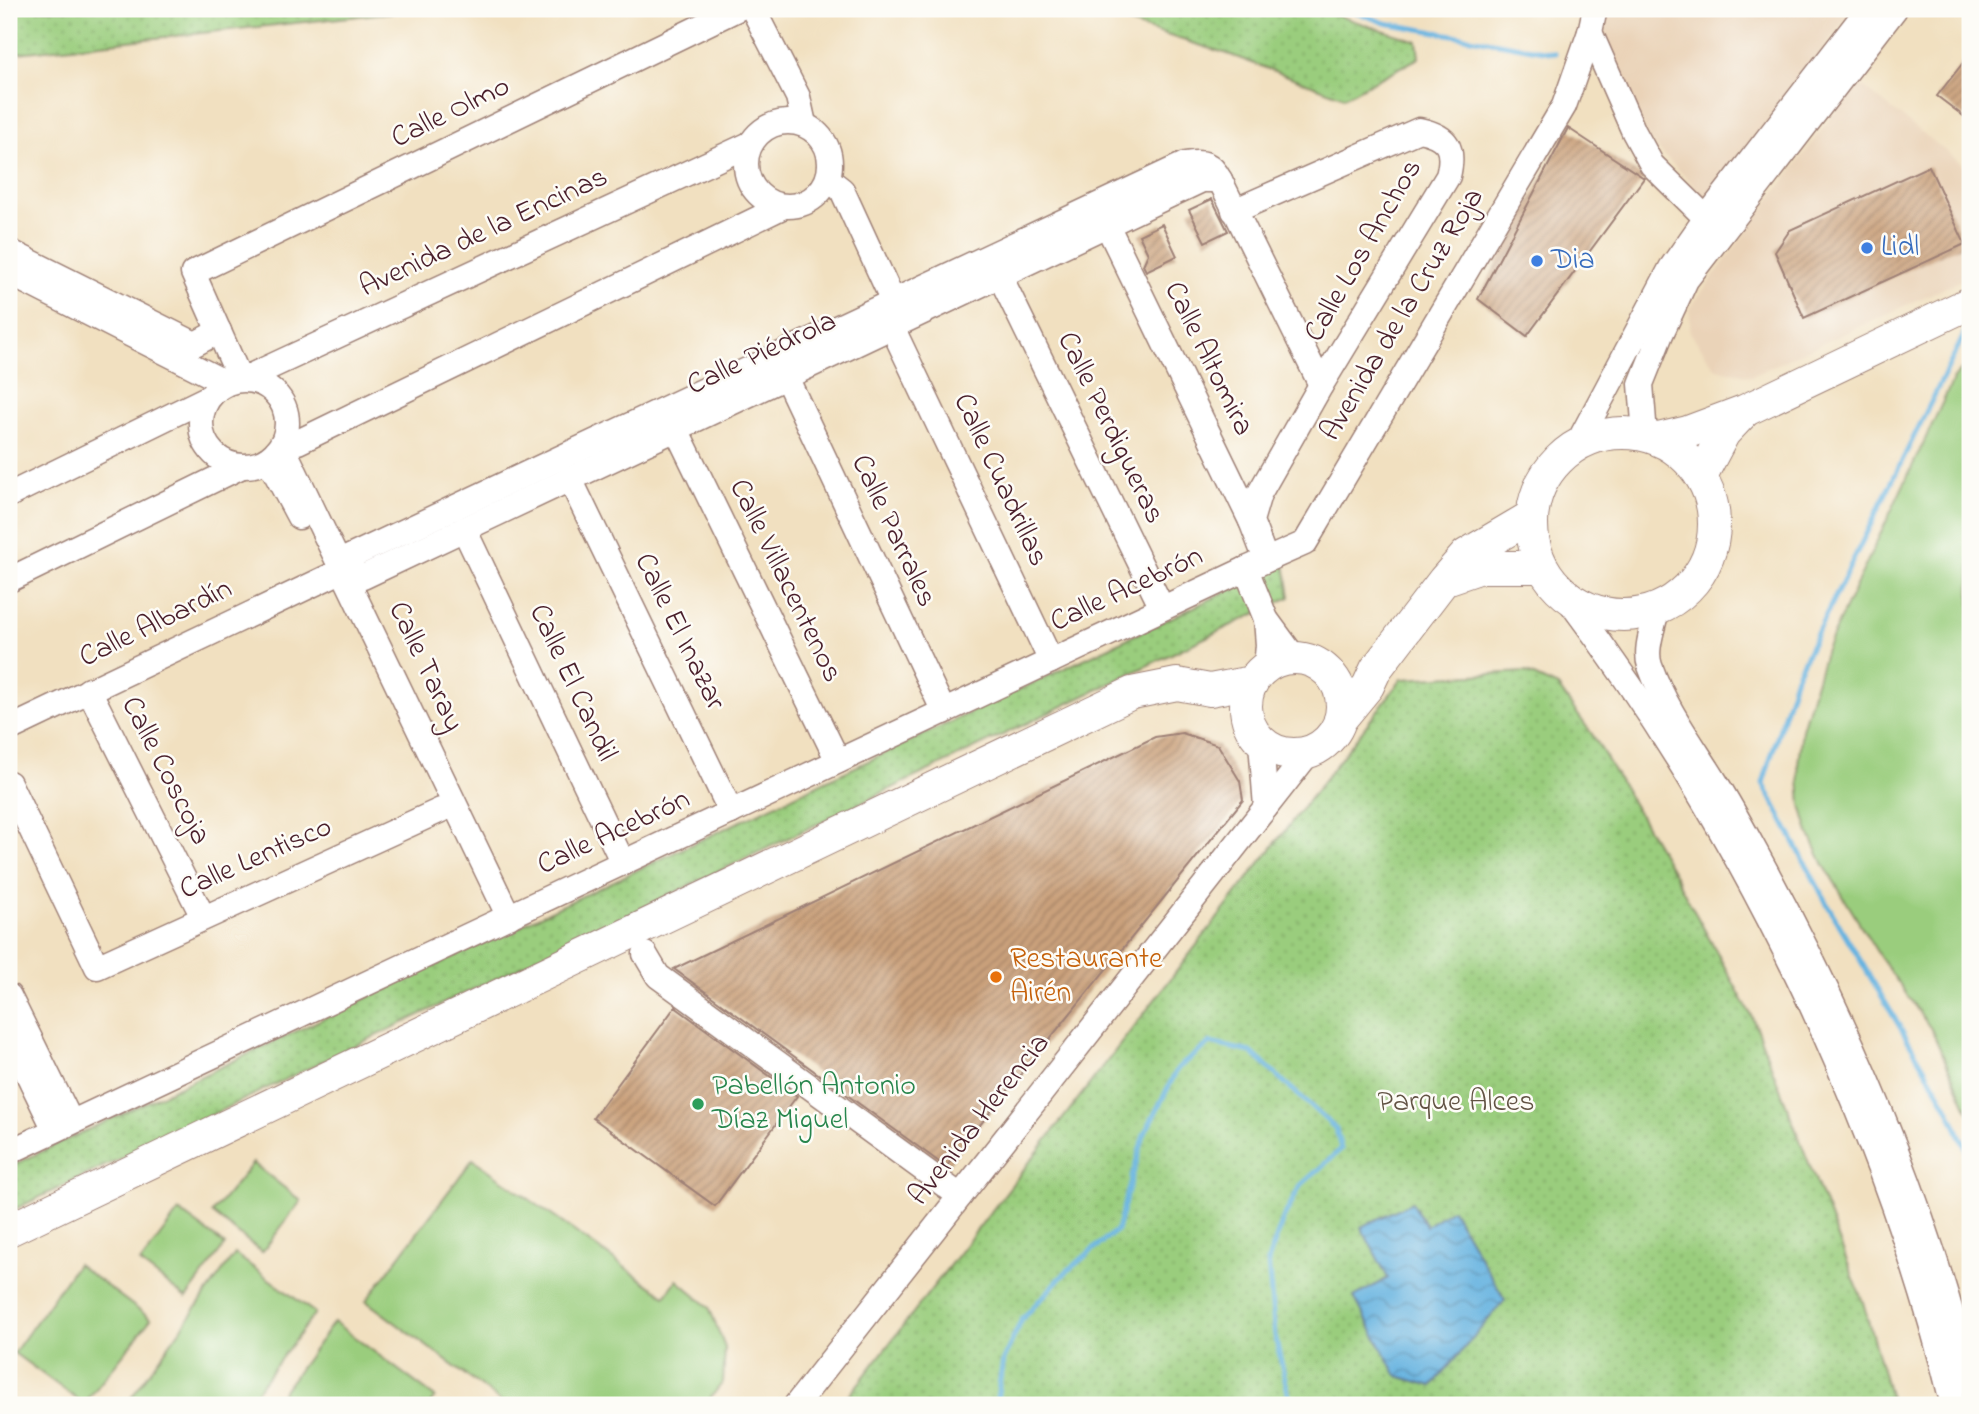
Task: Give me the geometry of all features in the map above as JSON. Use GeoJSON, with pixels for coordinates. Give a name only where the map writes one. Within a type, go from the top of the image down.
{"type":"FeatureCollection","features":[{"type":"Feature","properties":{"kind":"main road"},"geometry":{"type":"LineString","coordinates":[[1651,437],[1688,432],[1744,411],[1970,303]]}},
{"type":"Feature","properties":{"kind":"main road"},"geometry":{"type":"LineString","coordinates":[[1701,475],[1724,433],[1744,411]]}},
{"type":"Feature","properties":{"kind":"main road"},"geometry":{"type":"LineString","coordinates":[[1628,432],[1651,437],[1681,453],[1701,475],[1712,500],[1715,526],[1710,552],[1698,576],[1680,595],[1657,609],[1620,616],[1601,613],[1566,596],[1542,567],[1535,551],[1532,516],[1534,503],[1546,475],[1555,463],[1577,445],[1610,433],[1628,432]]}},
{"type":"Feature","properties":{"kind":"main road"},"geometry":{"type":"LineString","coordinates":[[1210,690],[1276,751],[1293,754],[1310,751],[1329,739],[1340,720],[1368,686],[1376,669],[1466,555],[1532,516]]}},
{"type":"Feature","properties":{"kind":"main road"},"geometry":{"type":"LineString","coordinates":[[1444,580],[1481,567],[1542,567]]}},
{"type":"Feature","properties":{"kind":"main road"},"geometry":{"type":"LineString","coordinates":[[9,1230],[1132,693],[1177,684],[1210,690],[1271,669],[1310,660],[1324,668],[1335,680],[1342,700],[1340,720]]}},
{"type":"Feature","properties":{"kind":"main road"},"geometry":{"type":"LineString","coordinates":[[1254,730],[1246,700],[1271,669]]}},
{"type":"Feature","properties":{"kind":"main road"},"geometry":{"type":"LineString","coordinates":[[1335,680],[1376,669]]}},
{"type":"Feature","properties":{"kind":"street","name":"Calle Olmo"},"geometry":{"type":"LineString","coordinates":[[219,331],[193,273],[737,9]]}},
{"type":"Feature","properties":{"kind":"street"},"geometry":{"type":"LineString","coordinates":[[753,9],[798,97],[804,124]]}},
{"type":"Feature","properties":{"kind":"street"},"geometry":{"type":"LineString","coordinates":[[1577,445],[1679,274],[1706,218],[1868,9]]}},
{"type":"Feature","properties":{"kind":"street"},"geometry":{"type":"LineString","coordinates":[[1651,437],[1641,384],[1661,334],[1679,274],[1895,9]]}},
{"type":"Feature","properties":{"kind":"street"},"geometry":{"type":"LineString","coordinates":[[1593,20],[1634,132],[1652,165],[1706,218]]}},
{"type":"Feature","properties":{"kind":"street","name":"Avenida de la Cruz Roja"},"geometry":{"type":"LineString","coordinates":[[1256,564],[1305,543],[1564,106],[1593,20]]}},
{"type":"Feature","properties":{"kind":"street"},"geometry":{"type":"LineString","coordinates":[[9,580],[240,467],[255,466],[278,449],[298,442],[782,207],[801,205],[818,195],[828,179],[830,153],[815,131],[804,124],[789,121],[773,124],[760,132],[750,144],[745,160],[747,176],[754,191],[766,202],[782,207]]}},
{"type":"Feature","properties":{"kind":"street","name":"Calle Los Anchos"},"geometry":{"type":"LineString","coordinates":[[1234,211],[1419,130],[1441,137],[1448,146],[1452,159],[1448,176],[1321,385],[1259,494],[1251,521]]}},
{"type":"Feature","properties":{"kind":"street","name":"Avenida de la Encinas"},"geometry":{"type":"LineString","coordinates":[[9,495],[229,385],[750,144]]}},
{"type":"Feature","properties":{"kind":"street","name":"Calle Albardín"},"geometry":{"type":"LineString","coordinates":[[9,729],[893,301],[1185,164],[1201,161],[1212,167],[1220,180]]}},
{"type":"Feature","properties":{"kind":"street"},"geometry":{"type":"LineString","coordinates":[[828,179],[842,190],[893,301]]}},
{"type":"Feature","properties":{"kind":"street","name":"Calle Piédrola"},"geometry":{"type":"LineString","coordinates":[[338,569],[363,577],[1202,180],[1220,180]]}},
{"type":"Feature","properties":{"kind":"street"},"geometry":{"type":"LineString","coordinates":[[1220,180],[1321,385]]}},
{"type":"Feature","properties":{"kind":"street","name":"Calle Altomira"},"geometry":{"type":"LineString","coordinates":[[1107,225],[1251,521]]}},
{"type":"Feature","properties":{"kind":"street"},"geometry":{"type":"LineString","coordinates":[[9,251],[195,344],[219,331],[229,385]]}},
{"type":"Feature","properties":{"kind":"street"},"geometry":{"type":"LineString","coordinates":[[9,273],[229,385],[259,382],[275,392],[285,408],[288,427],[278,449]]}},
{"type":"Feature","properties":{"kind":"street","name":"Calle Perdigueras"},"geometry":{"type":"LineString","coordinates":[[1000,276],[1162,608]]}},
{"type":"Feature","properties":{"kind":"street","name":"Calle Cuadrillas"},"geometry":{"type":"LineString","coordinates":[[892,327],[1051,661]]}},
{"type":"Feature","properties":{"kind":"street","name":"Calle Parrales"},"geometry":{"type":"LineString","coordinates":[[786,377],[944,712]]}},
{"type":"Feature","properties":{"kind":"street"},"geometry":{"type":"LineString","coordinates":[[229,385],[200,420],[203,442],[218,459],[240,467]]}},
{"type":"Feature","properties":{"kind":"street","name":"Calle Villacentenos"},"geometry":{"type":"LineString","coordinates":[[676,429],[838,761]]}},
{"type":"Feature","properties":{"kind":"street","name":"Calle Taray"},"geometry":{"type":"LineString","coordinates":[[278,449],[338,569],[502,921]]}},
{"type":"Feature","properties":{"kind":"street","name":"Calle El Inazar"},"geometry":{"type":"LineString","coordinates":[[570,479],[731,812]]}},
{"type":"Feature","properties":{"kind":"street"},"geometry":{"type":"LineString","coordinates":[[1251,521],[1271,669]]}},
{"type":"Feature","properties":{"kind":"street","name":"Calle El Candil"},"geometry":{"type":"LineString","coordinates":[[464,529],[623,863]]}},
{"type":"Feature","properties":{"kind":"street","name":"Calle Acebrón"},"geometry":{"type":"LineString","coordinates":[[9,1152],[1256,564]]}},
{"type":"Feature","properties":{"kind":"street","name":"Calle Taray"},"geometry":{"type":"LineString","coordinates":[[338,569],[441,810],[502,921]]}},
{"type":"Feature","properties":{"kind":"street"},"geometry":{"type":"LineString","coordinates":[[1566,596],[1618,666],[1696,789],[1794,970],[1831,1050],[1893,1199],[1929,1313],[1953,1405]]}},
{"type":"Feature","properties":{"kind":"street"},"geometry":{"type":"LineString","coordinates":[[1657,609],[1649,662],[1664,701],[1727,801],[1769,876],[1859,1062],[1898,1155],[1944,1287],[1970,1384]]}},
{"type":"Feature","properties":{"kind":"street","name":"Calle Coscoja"},"geometry":{"type":"LineString","coordinates":[[89,690],[203,917]]}},
{"type":"Feature","properties":{"kind":"street"},"geometry":{"type":"LineString","coordinates":[[1254,730],[1266,807]]}},
{"type":"Feature","properties":{"kind":"street","name":"Avenida Herencia"},"geometry":{"type":"LineString","coordinates":[[796,1405],[1310,751]]}},
{"type":"Feature","properties":{"kind":"street","name":"Calle Lentisco"},"geometry":{"type":"LineString","coordinates":[[9,783],[97,967],[441,810]]}},
{"type":"Feature","properties":{"kind":"street"},"geometry":{"type":"LineString","coordinates":[[645,954],[658,976],[960,1196]]}},
{"type":"Feature","properties":{"kind":"street"},"geometry":{"type":"LineString","coordinates":[[9,996],[63,1126]]}},
{"type":"Feature","properties":{"kind":"street"},"geometry":{"type":"LineString","coordinates":[[9,1035],[63,1126]]}},
{"type":"Feature","properties":{"kind":"shaded area"},"geometry":{"type":"Polygon","coordinates":[[[1604,9],[1853,9],[1709,201],[1650,141],[1599,31],[1604,9]]]}},
{"type":"Feature","properties":{"kind":"shaded area"},"geometry":{"type":"Polygon","coordinates":[[[1857,82],[1970,170],[1970,276],[1751,376],[1716,369],[1690,332],[1690,308],[1857,82]]]}},
{"type":"Feature","properties":{"kind":"green space"},"geometry":{"type":"Polygon","coordinates":[[[9,9],[423,9],[9,54],[9,9]]]}},
{"type":"Feature","properties":{"kind":"green space"},"geometry":{"type":"Polygon","coordinates":[[[1082,9],[1317,9],[1417,41],[1419,58],[1344,97],[1228,54],[1082,9]]]}},
{"type":"Feature","properties":{"kind":"green space"},"geometry":{"type":"Polygon","coordinates":[[[1970,361],[1970,1115],[1931,1029],[1880,957],[1824,865],[1809,833],[1801,805],[1798,764],[1802,729],[1826,649],[1954,378],[1970,361]]]}},
{"type":"Feature","properties":{"kind":"green space"},"geometry":{"type":"Polygon","coordinates":[[[1285,564],[1290,597],[9,1212],[9,1167],[1285,564]]]}},
{"type":"Feature","properties":{"kind":"green space","name":"Parque Alces"},"geometry":{"type":"Polygon","coordinates":[[[1525,672],[1558,687],[1594,737],[1674,874],[1752,1017],[1863,1302],[1892,1405],[842,1405],[1402,679],[1525,672]]]}},
{"type":"Feature","properties":{"kind":"green space"},"geometry":{"type":"Polygon","coordinates":[[[473,1159],[665,1296],[677,1280],[709,1307],[725,1348],[723,1382],[705,1405],[506,1405],[366,1301],[473,1159]]]}},
{"type":"Feature","properties":{"kind":"green space"},"geometry":{"type":"Polygon","coordinates":[[[253,1163],[301,1201],[262,1252],[212,1213],[253,1163]]]}},
{"type":"Feature","properties":{"kind":"green space"},"geometry":{"type":"Polygon","coordinates":[[[179,1211],[225,1245],[186,1298],[140,1263],[179,1211]]]}},
{"type":"Feature","properties":{"kind":"green space"},"geometry":{"type":"Polygon","coordinates":[[[235,1254],[315,1313],[246,1405],[126,1405],[235,1254]]]}},
{"type":"Feature","properties":{"kind":"green space"},"geometry":{"type":"Polygon","coordinates":[[[77,1264],[151,1319],[84,1404],[14,1353],[77,1264]]]}},
{"type":"Feature","properties":{"kind":"green space"},"geometry":{"type":"Polygon","coordinates":[[[334,1322],[435,1397],[429,1405],[273,1405],[334,1322]]]}},
{"type":"Feature","properties":{"kind":"water"},"geometry":{"type":"Polygon","coordinates":[[[1412,1202],[1426,1226],[1452,1209],[1505,1300],[1432,1386],[1397,1376],[1354,1297],[1388,1278],[1361,1227],[1412,1202]]]}},
{"type":"Feature","properties":{"kind":"building"},"geometry":{"type":"Polygon","coordinates":[[[1970,54],[1970,121],[1937,96],[1970,54]]]}},
{"type":"Feature","properties":{"kind":"building"},"geometry":{"type":"Polygon","coordinates":[[[1568,128],[1644,178],[1527,336],[1478,299],[1568,128]]]}},
{"type":"Feature","properties":{"kind":"building","name":"Lidl"},"geometry":{"type":"Polygon","coordinates":[[[1929,166],[1965,244],[1804,318],[1775,252],[1790,230],[1929,166]]]}},
{"type":"Feature","properties":{"kind":"building"},"geometry":{"type":"Polygon","coordinates":[[[1212,199],[1228,231],[1205,242],[1189,210],[1212,199]]]}},
{"type":"Feature","properties":{"kind":"building"},"geometry":{"type":"Polygon","coordinates":[[[1162,224],[1177,256],[1146,271],[1143,265],[1148,254],[1139,235],[1162,224]]]}},
{"type":"Feature","properties":{"kind":"building"},"geometry":{"type":"Polygon","coordinates":[[[1182,733],[1218,745],[1240,781],[1243,800],[946,1167],[674,969],[1155,737],[1182,733]]]}},
{"type":"Feature","properties":{"kind":"building","name":"Pabellón Antonio Díaz Miguel"},"geometry":{"type":"Polygon","coordinates":[[[675,1007],[797,1096],[715,1206],[593,1118],[675,1007]]]}},
{"type":"Feature","properties":{"kind":"waterway"},"geometry":{"type":"LineString","coordinates":[[1347,9],[1385,23],[1555,53]]}},
{"type":"Feature","properties":{"kind":"waterway"},"geometry":{"type":"LineString","coordinates":[[1970,328],[1967,329],[1796,676],[1763,783],[1827,904],[1948,1108],[1970,1158]]}},
{"type":"Feature","properties":{"kind":"waterway"},"geometry":{"type":"LineString","coordinates":[[996,1405],[1003,1360],[1022,1319],[1067,1271],[1117,1230],[1144,1135],[1178,1068],[1210,1043],[1251,1052],[1336,1129],[1341,1149],[1300,1186],[1283,1219],[1268,1261],[1275,1336],[1291,1405]]}},
{"type":"Feature","properties":{"kind":"place","name":"Lidl"},"geometry":{"type":"Point","coordinates":[1867,248]}},
{"type":"Feature","properties":{"kind":"place","name":"Dia"},"geometry":{"type":"Point","coordinates":[1537,261]}},
{"type":"Feature","properties":{"kind":"place","name":"Restaurante Airén"},"geometry":{"type":"Point","coordinates":[996,977]}},
{"type":"Feature","properties":{"kind":"place","name":"Pabellón Antonio Díaz Miguel"},"geometry":{"type":"Point","coordinates":[698,1104]}}]}
